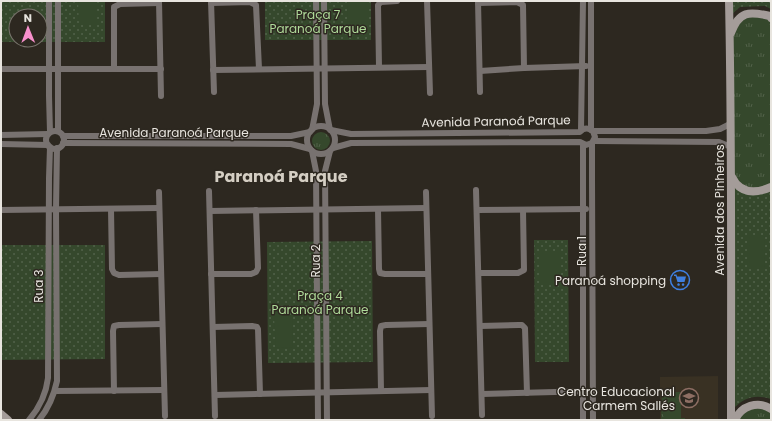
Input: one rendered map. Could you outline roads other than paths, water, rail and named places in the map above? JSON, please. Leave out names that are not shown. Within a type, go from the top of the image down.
[{"type":"street","points":[[49,1],[49,133],[46,141],[49,146]]},
{"type":"street","points":[[1,144],[49,146],[57,148],[63,143],[63,136],[58,131],[58,1]]},
{"type":"street","points":[[311,150],[307,140],[311,131],[317,104],[316,1]]},
{"type":"street","points":[[324,1],[326,68],[325,104],[331,130],[335,136],[332,150]]},
{"type":"street","points":[[378,67],[378,5],[381,2],[397,1]]},
{"type":"street","points":[[427,1],[430,93]]},
{"type":"street","name":"Rua 1","points":[[583,1],[583,66],[580,131],[578,137],[581,143],[583,209],[583,420]]},
{"type":"street","name":"Rua 1","points":[[591,1],[592,130],[595,138],[593,142],[592,209],[593,420]]},
{"type":"street","name":"Avenida dos Pinheiros","points":[[729,1],[730,124],[732,168],[731,420]]},
{"type":"street","points":[[114,69],[114,7],[120,4],[159,2],[161,96]]},
{"type":"street","points":[[214,92],[211,2],[250,2],[256,5],[259,69]]},
{"type":"street","points":[[480,92],[478,2],[516,2],[522,4],[524,68]]},
{"type":"street","points":[[730,37],[734,24],[738,18],[749,13],[756,13],[770,16],[771,18]]},
{"type":"street","points":[[480,71],[591,66]]},
{"type":"street","points":[[213,70],[429,67]]},
{"type":"street","points":[[1,69],[160,69]]},
{"type":"street","name":"Avenida Paranoá Parque","points":[[63,136],[291,136],[311,131],[319,126],[351,134],[580,131],[584,128],[592,130],[706,131],[720,130],[730,124]]},
{"type":"street","points":[[1,135],[49,133],[58,131]]},
{"type":"street","points":[[581,143],[586,145],[593,142],[719,142],[731,148]]},
{"type":"street","name":"Avenida Paranoá Parque","points":[[63,143],[291,144],[311,150],[321,155],[351,143],[581,143]]},
{"type":"street","name":"Rua 3","points":[[29,420],[40,406],[47,389],[49,350],[49,146]]},
{"type":"street","name":"Rua 3","points":[[40,420],[55,391],[58,367],[56,209],[57,148]]},
{"type":"street","name":"Rua 2","points":[[311,150],[316,171],[318,420]]},
{"type":"street","name":"Rua 2","points":[[327,420],[325,172],[332,150]]},
{"type":"street","points":[[732,168],[732,178],[737,186],[742,189],[750,192],[761,192],[771,187]]},
{"type":"street","points":[[476,190],[482,415]]},
{"type":"street","points":[[209,191],[215,416]]},
{"type":"street","points":[[159,192],[165,416]]},
{"type":"street","points":[[426,192],[432,416]]},
{"type":"street","points":[[1,210],[159,208]]},
{"type":"street","points":[[210,211],[426,208]]},
{"type":"street","points":[[111,209],[112,269],[114,273],[161,274]]},
{"type":"street","points":[[378,209],[380,273],[428,274]]},
{"type":"street","points":[[477,210],[592,209]]},
{"type":"street","points":[[212,274],[251,274],[256,272],[258,268],[256,210]]},
{"type":"street","points":[[478,273],[518,273],[524,270],[523,210]]},
{"type":"street","points":[[114,391],[114,326],[162,324]]},
{"type":"street","points":[[381,391],[381,326],[429,324]]},
{"type":"street","points":[[480,326],[522,325],[525,328],[527,393]]},
{"type":"street","points":[[213,327],[257,327],[260,394]]},
{"type":"street","points":[[55,391],[164,390]]},
{"type":"street","points":[[215,395],[431,390]]},
{"type":"street","points":[[482,394],[592,391]]},
{"type":"street","points":[[735,420],[743,409],[750,405],[758,404],[767,406],[771,409]]},
{"type":"street","points":[[1,414],[8,420]]},
{"type":"place","name":"Paranoá shopping","points":[[680,280]]},
{"type":"place","name":"Centro Educacional Carmem Sallés","points":[[689,398]]},
{"type":"district","name":"Paranoá Parque","points":[[281,176]]},
{"type":"park label","name":"Praça 7 Paranoá Parque","points":[[318,21]]},
{"type":"park label","name":"Praça 4 Paranoá Parque","points":[[320,302]]}]
